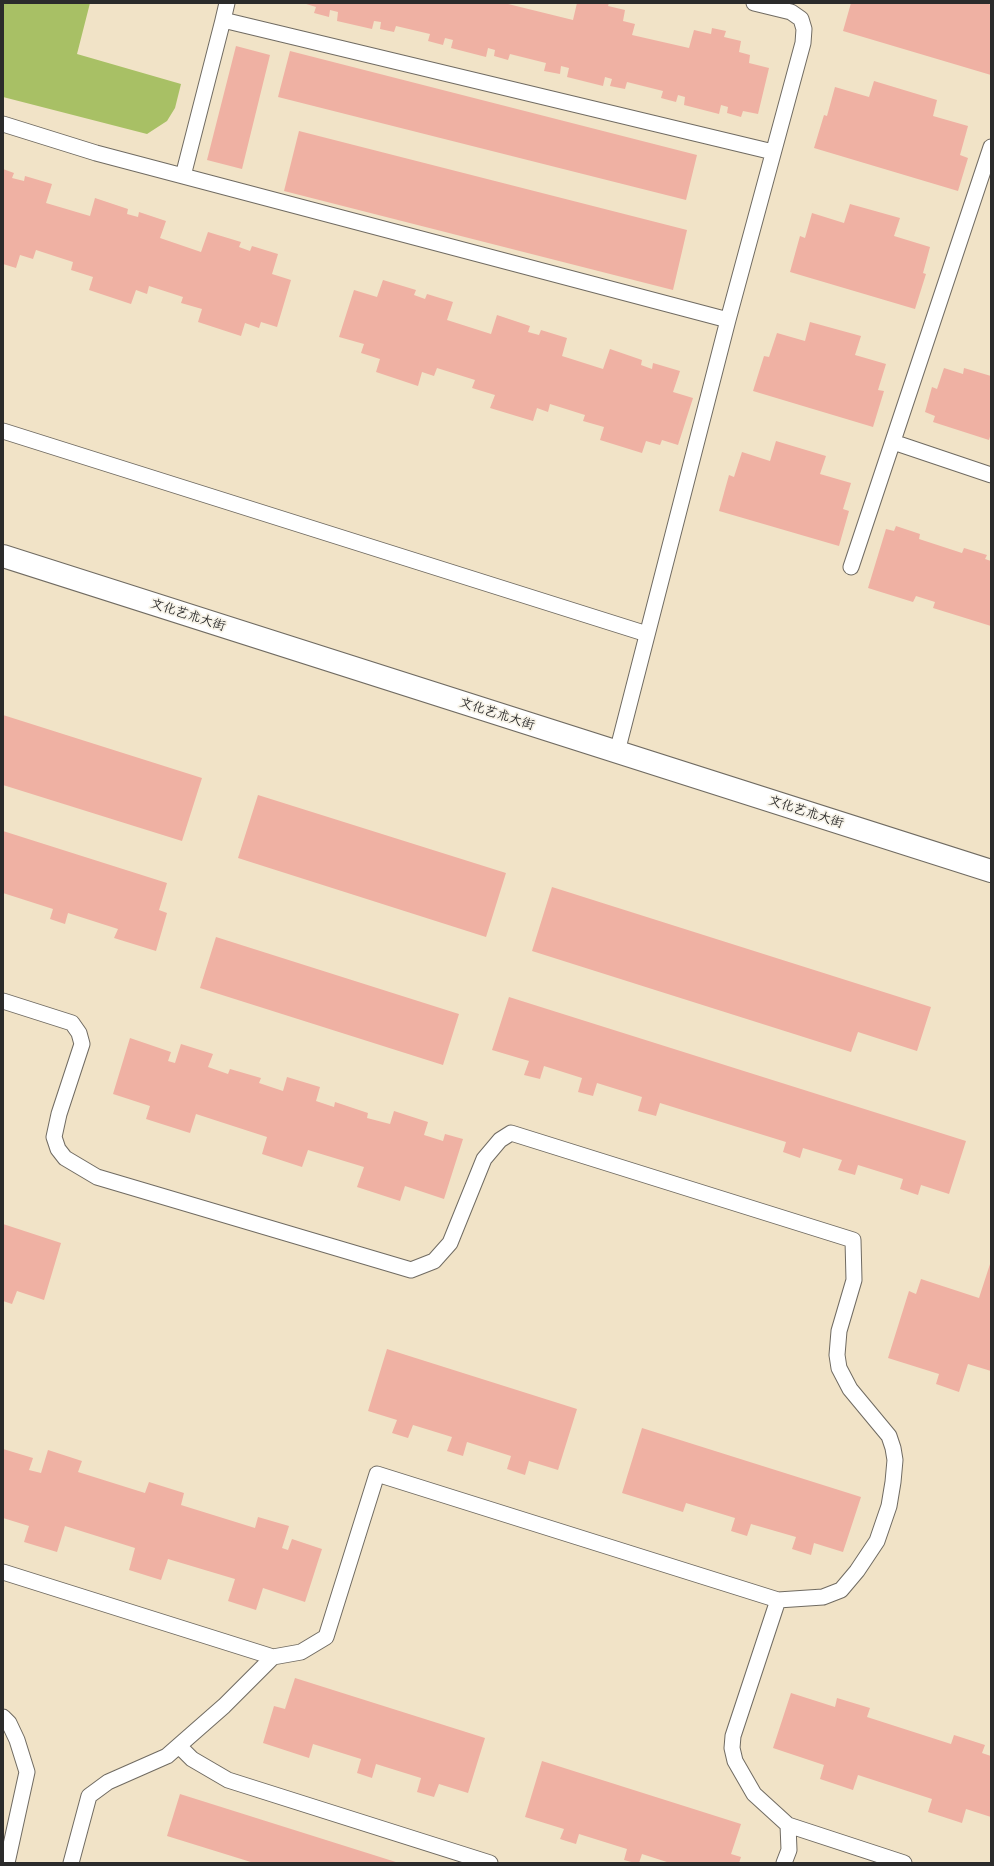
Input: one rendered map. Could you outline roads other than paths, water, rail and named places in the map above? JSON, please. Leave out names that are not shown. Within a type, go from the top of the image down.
[{"type":"street","name":"文化艺术大街","points":[[3,556],[991,871]]},
{"type":"lane","points":[[183,176],[227,3]]},
{"type":"lane","points":[[616,752],[728,320],[803,43],[804,29],[800,19],[791,12],[754,3]]},
{"type":"lane","points":[[223,20],[773,152]]},
{"type":"lane","points":[[3,124],[96,153],[728,320]]},
{"type":"lane","points":[[851,567],[893,442],[984,189],[991,147]]},
{"type":"lane","points":[[3,431],[647,634]]},
{"type":"lane","points":[[893,442],[991,475]]},
{"type":"lane","points":[[3,1001],[72,1023],[79,1033],[82,1044],[59,1114],[54,1137],[58,1149],[65,1158],[97,1177],[411,1270],[434,1261],[450,1244],[484,1159],[500,1140],[511,1133],[853,1240],[854,1280],[839,1331],[836,1355],[839,1368],[850,1389],[889,1436],[893,1448],[894,1460],[893,1482],[889,1506],[877,1540],[857,1571],[841,1590],[823,1597],[778,1600],[377,1474],[326,1637],[300,1652],[272,1657],[3,1572]]},
{"type":"lane","points":[[778,1600],[733,1736],[732,1748],[735,1760],[754,1794],[788,1825],[904,1863]]},
{"type":"lane","points":[[71,1863],[89,1796],[108,1782],[167,1756],[224,1706],[272,1657]]},
{"type":"lane","points":[[3,1717],[9,1723],[18,1740],[27,1772],[6,1863]]},
{"type":"lane","points":[[179,1746],[192,1759],[228,1780],[490,1863]]},
{"type":"lane","points":[[784,1863],[789,1850],[788,1825]]}]
